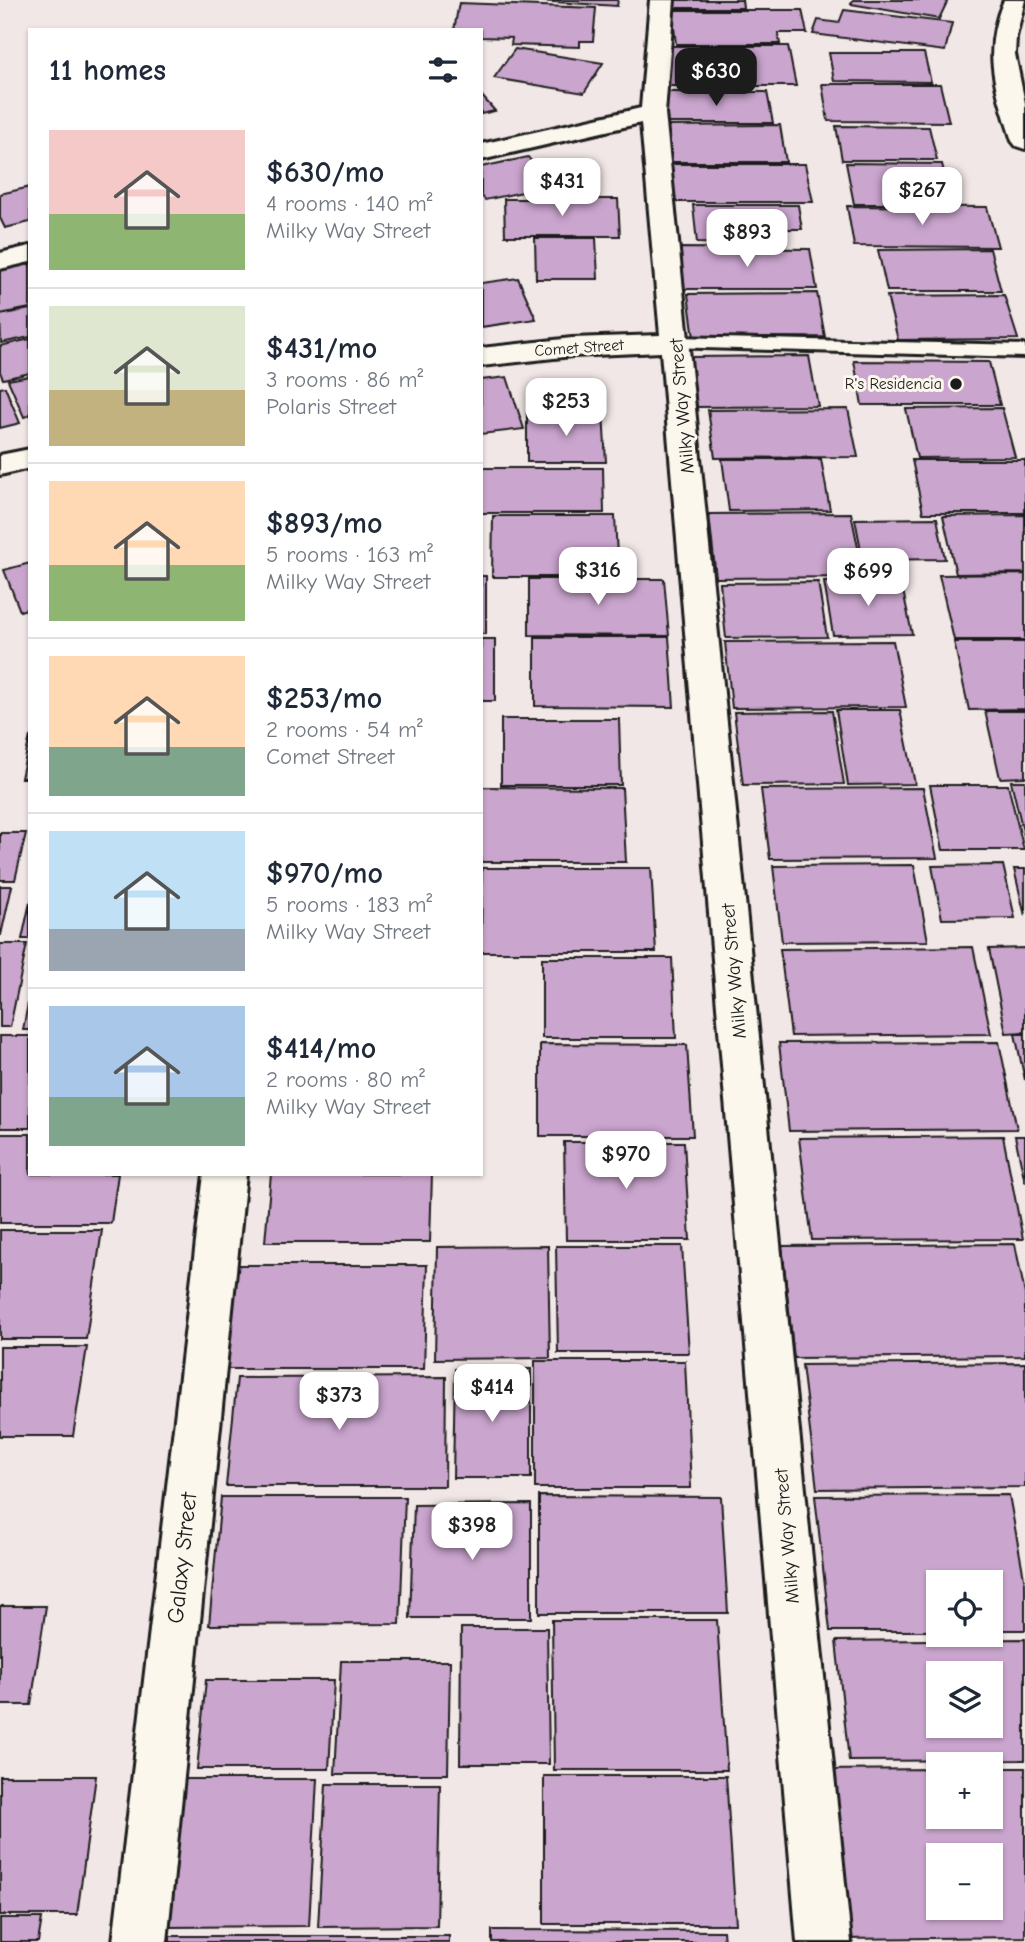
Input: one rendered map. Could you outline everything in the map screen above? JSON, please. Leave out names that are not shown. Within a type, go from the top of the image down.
[{"type":"street","name":"Milky Way Street","points":[[662,0],[653,113],[824,1942]]},
{"type":"street","points":[[1016,0],[1007,17],[1001,42],[1001,62],[1024,138]]},
{"type":"street","points":[[483,152],[653,113]]},
{"type":"street","points":[[0,261],[28,254]]},
{"type":"street","name":"Comet Street","points":[[483,357],[572,347],[676,343]]},
{"type":"street","points":[[0,465],[28,458]]},
{"type":"street","name":"Galaxy Street","points":[[141,1942],[225,1176]]},
{"type":"lane","points":[[676,343],[1025,351]]},
{"type":"building","points":[[521,0],[618,0],[617,6]]},
{"type":"building","points":[[669,0],[742,0],[743,8],[670,8]]},
{"type":"building","points":[[853,0],[948,0],[939,19],[851,4]]},
{"type":"building","points":[[459,3],[596,8],[593,41],[580,41],[580,47],[511,45],[512,38],[483,37],[483,28],[454,28]]},
{"type":"building","points":[[672,10],[802,10],[807,33],[778,33],[780,44],[676,44]]},
{"type":"building","points":[[844,10],[952,23],[945,51],[813,34],[818,20],[839,23]]},
{"type":"building","points":[[661,46],[788,46],[796,86],[665,86]]},
{"type":"building","points":[[515,49],[603,63],[584,93],[494,78]]},
{"type":"building","points":[[829,53],[924,53],[931,82],[834,81]]},
{"type":"building","points":[[822,84],[940,84],[949,122],[828,121]]},
{"type":"building","points":[[660,92],[767,92],[773,123],[663,123]]},
{"type":"building","points":[[483,97],[495,111],[483,114]]},
{"type":"building","points":[[780,125],[786,162],[669,162],[665,126]]},
{"type":"building","points":[[836,126],[929,127],[937,160],[842,160]]},
{"type":"building","points":[[528,157],[551,186],[485,200],[483,167]]},
{"type":"building","points":[[846,163],[942,164],[952,204],[854,204]]},
{"type":"building","points":[[665,164],[805,164],[813,202],[669,202]]},
{"type":"building","points":[[28,187],[28,222],[5,228],[0,218],[0,194]]},
{"type":"building","points":[[504,199],[618,199],[620,236],[505,236]]},
{"type":"building","points":[[693,205],[798,205],[802,229],[774,229],[776,244],[697,243]]},
{"type":"building","points":[[847,206],[987,207],[998,247],[854,246]]},
{"type":"building","points":[[535,238],[596,238],[598,279],[536,279]]},
{"type":"building","points":[[679,248],[810,249],[817,289],[682,289]]},
{"type":"building","points":[[990,249],[1001,291],[887,291],[878,250]]},
{"type":"building","points":[[28,257],[28,308],[0,314],[0,263]]},
{"type":"building","points":[[518,278],[536,319],[483,327],[483,283]]},
{"type":"building","points":[[817,293],[825,337],[694,338],[688,294]]},
{"type":"building","points":[[1004,295],[1018,339],[898,340],[887,296]]},
{"type":"building","points":[[28,309],[28,337],[1,343],[0,315]]},
{"type":"building","points":[[28,339],[28,373],[3,379],[0,372],[0,346]]},
{"type":"building","points":[[809,356],[818,406],[697,407],[691,357]]},
{"type":"building","points":[[854,361],[989,362],[1000,405],[862,405]]},
{"type":"building","points":[[28,376],[28,416],[24,417],[8,380]]},
{"type":"building","points":[[507,377],[524,429],[483,434],[483,380]]},
{"type":"building","points":[[5,387],[20,423],[0,428],[0,388]]},
{"type":"building","points":[[1002,408],[1015,457],[917,458],[906,409]]},
{"type":"building","points":[[848,409],[858,457],[715,458],[708,410]]},
{"type":"building","points":[[527,413],[603,413],[606,462],[527,462]]},
{"type":"building","points":[[722,459],[821,459],[830,510],[729,511]]},
{"type":"building","points":[[912,460],[1025,460],[1025,513],[923,513]]},
{"type":"building","points":[[483,468],[603,468],[604,513],[483,513]]},
{"type":"building","points":[[851,513],[864,577],[716,578],[709,514]]},
{"type":"building","points":[[1025,515],[1025,573],[956,574],[943,516]]},
{"type":"building","points":[[493,516],[615,516],[618,577],[492,577]]},
{"type":"building","points":[[937,518],[945,559],[863,560],[855,519]]},
{"type":"building","points":[[28,564],[28,609],[20,611],[4,570]]},
{"type":"building","points":[[1025,574],[1025,640],[954,640],[939,575]]},
{"type":"building","points":[[483,576],[486,576],[486,634],[483,634]]},
{"type":"building","points":[[529,579],[664,579],[669,636],[529,635]]},
{"type":"building","points":[[901,581],[912,634],[833,635],[824,582]]},
{"type":"building","points":[[818,582],[827,637],[726,638],[720,583]]},
{"type":"building","points":[[535,637],[669,637],[674,707],[535,706]]},
{"type":"building","points":[[483,639],[495,639],[495,701],[483,701]]},
{"type":"building","points":[[893,641],[906,707],[732,708],[725,642]]},
{"type":"building","points":[[954,642],[1025,642],[1025,709],[969,710]]},
{"type":"building","points":[[836,710],[900,710],[915,784],[848,785]]},
{"type":"building","points":[[832,711],[844,784],[743,785],[734,712]]},
{"type":"building","points":[[985,711],[1025,711],[1025,777],[1000,778]]},
{"type":"building","points":[[501,719],[619,719],[621,785],[501,785]]},
{"type":"building","points":[[28,745],[28,778],[21,778]]},
{"type":"building","points":[[1011,781],[1025,781],[1025,840]]},
{"type":"building","points":[[930,785],[1008,785],[1024,850],[943,850]]},
{"type":"building","points":[[483,787],[622,788],[626,862],[483,862]]},
{"type":"building","points":[[923,788],[937,858],[770,859],[761,789]]},
{"type":"building","points":[[0,833],[26,833],[15,880],[0,880]]},
{"type":"building","points":[[914,865],[928,941],[782,942],[773,866]]},
{"type":"building","points":[[1003,865],[1015,918],[942,919],[932,866]]},
{"type":"building","points":[[483,868],[651,868],[656,952],[483,952]]},
{"type":"building","points":[[1014,869],[1025,869],[1025,916]]},
{"type":"building","points":[[0,886],[12,886],[1,935],[0,935]]},
{"type":"building","points":[[28,911],[28,939],[22,939]]},
{"type":"building","points":[[0,944],[27,944],[10,1027],[0,1027]]},
{"type":"building","points":[[973,947],[991,1034],[791,1036],[780,949]]},
{"type":"building","points":[[1025,948],[1025,1032],[1006,1033],[989,949]]},
{"type":"building","points":[[542,958],[672,958],[676,1038],[542,1038]]},
{"type":"building","points":[[28,1004],[28,1030],[23,1030]]},
{"type":"building","points":[[1015,1034],[1025,1034],[1025,1080]]},
{"type":"building","points":[[0,1036],[28,1036],[28,1128],[0,1128]]},
{"type":"building","points":[[999,1042],[1017,1129],[789,1131],[779,1043]]},
{"type":"building","points":[[540,1044],[687,1045],[693,1136],[540,1136]]},
{"type":"building","points":[[0,1134],[28,1134],[28,1176],[118,1176],[111,1223],[0,1223]]},
{"type":"building","points":[[1003,1136],[1023,1239],[812,1240],[799,1138]]},
{"type":"building","points":[[1015,1136],[1025,1136],[1025,1182]]},
{"type":"building","points":[[564,1142],[684,1142],[690,1240],[566,1240]]},
{"type":"building","points":[[271,1176],[432,1176],[430,1242],[265,1242]]},
{"type":"building","points":[[0,1230],[102,1230],[86,1339],[0,1339]]},
{"type":"building","points":[[1015,1244],[1025,1294],[1025,1356],[794,1358],[782,1246]]},
{"type":"building","points":[[548,1246],[550,1358],[435,1359],[437,1247]]},
{"type":"building","points":[[556,1246],[682,1246],[689,1353],[558,1353]]},
{"type":"building","points":[[237,1265],[427,1265],[424,1369],[226,1369]]},
{"type":"building","points":[[0,1347],[87,1347],[73,1436],[0,1436]]},
{"type":"building","points":[[535,1361],[685,1361],[691,1488],[535,1488]]},
{"type":"building","points":[[1025,1363],[1025,1487],[817,1489],[802,1365]]},
{"type":"building","points":[[455,1369],[531,1369],[531,1478],[453,1478]]},
{"type":"building","points":[[446,1377],[445,1486],[226,1486],[237,1378]]},
{"type":"building","points":[[1009,1495],[1025,1583],[1025,1630],[1003,1630],[1003,1570],[926,1570],[926,1631],[830,1631],[815,1496]]},
{"type":"building","points":[[539,1496],[721,1497],[728,1613],[539,1613]]},
{"type":"building","points":[[221,1497],[405,1497],[400,1624],[209,1625]]},
{"type":"building","points":[[531,1504],[531,1618],[410,1618],[414,1505]]},
{"type":"building","points":[[0,1606],[46,1606],[31,1705],[0,1705]]},
{"type":"building","points":[[552,1620],[717,1620],[727,1770],[554,1770]]},
{"type":"building","points":[[461,1628],[547,1628],[549,1764],[460,1764]]},
{"type":"building","points":[[1003,1639],[1025,1639],[1025,1760],[1003,1760],[1003,1752],[926,1752],[926,1761],[849,1761],[836,1641],[926,1640],[926,1647],[1003,1647]]},
{"type":"building","points":[[341,1661],[450,1661],[448,1774],[335,1774]]},
{"type":"building","points":[[206,1680],[334,1680],[329,1769],[197,1769]]},
{"type":"building","points":[[1003,1768],[1025,1768],[1025,1937],[838,1939],[820,1770],[926,1769],[926,1829],[1003,1829]]},
{"type":"building","points":[[0,1776],[96,1776],[77,1915],[0,1915]]},
{"type":"building","points":[[544,1776],[726,1776],[736,1924],[544,1924]]},
{"type":"building","points":[[182,1779],[317,1779],[309,1926],[169,1927]]},
{"type":"building","points":[[326,1784],[440,1784],[437,1926],[318,1927]]},
{"type":"building","points":[[0,1918],[42,1918],[38,1942],[0,1942]]},
{"type":"building","points":[[492,1930],[723,1931],[724,1942],[492,1942]]},
{"type":"building","points":[[170,1936],[449,1936],[449,1942],[170,1942]]},
{"type":"place","name":"R's Residencia","points":[[956,384]]}]
